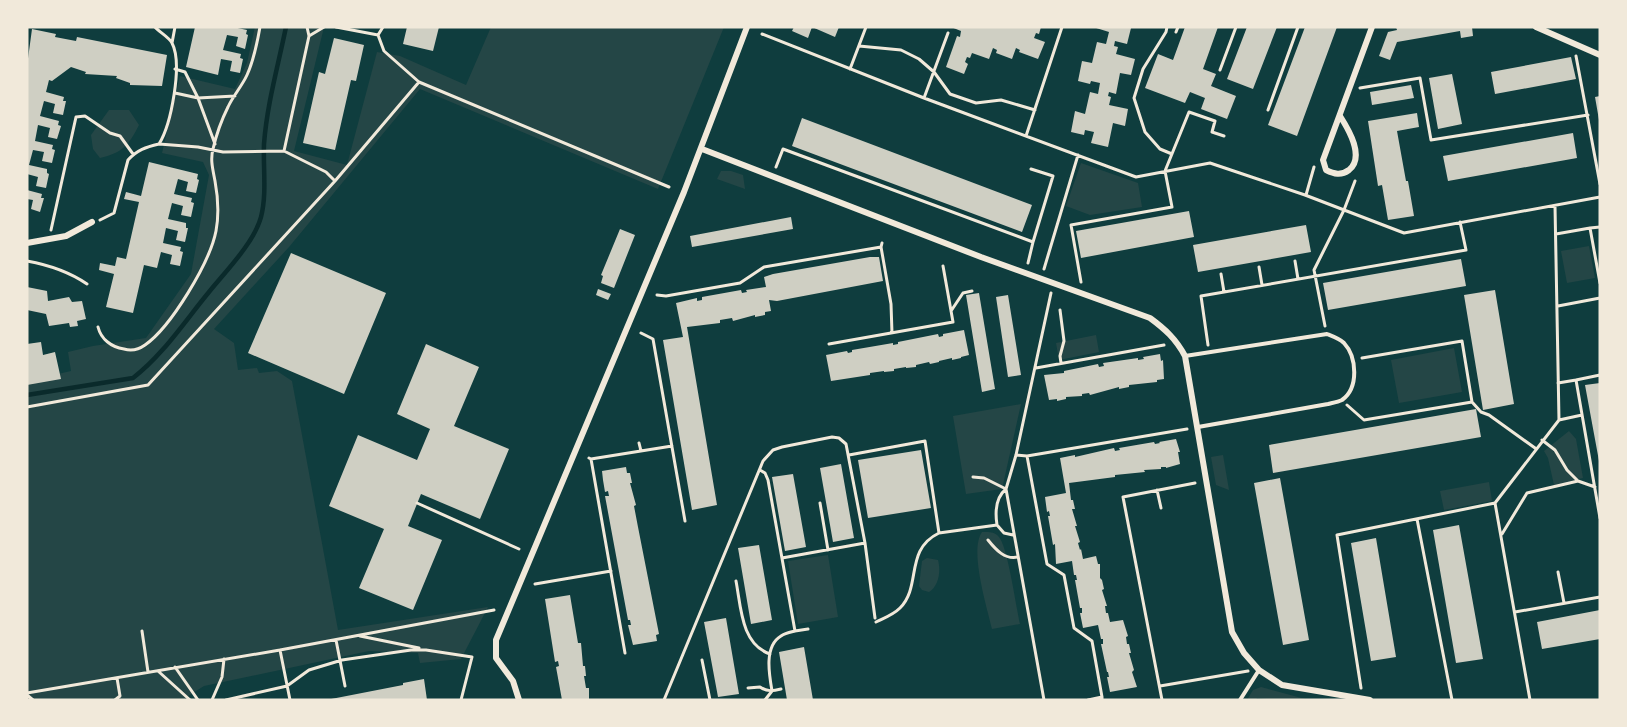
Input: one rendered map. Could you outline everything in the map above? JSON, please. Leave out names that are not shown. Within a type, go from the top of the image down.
[{"type":"street","points":[[519,700],[513,681],[496,658],[496,640],[702,149],[747,27]]},
{"type":"street","points":[[1340,116],[1350,131],[1355,159],[1352,167],[1344,173],[1334,174],[1326,170],[1323,160],[1372,27]]},
{"type":"street","points":[[1536,27],[1600,55]]},
{"type":"street","points":[[702,149],[772,178],[1150,318],[1165,328],[1185,356],[1232,632],[1244,653],[1259,670],[1282,685],[1370,700]]},
{"type":"street","points":[[27,243],[66,236],[92,222]]},
{"type":"lane","points":[[1185,356],[1327,334],[1343,342],[1352,359],[1354,374],[1352,387],[1342,400],[1198,427]]},
{"type":"lane","points":[[1240,700],[1259,670]]},
{"type":"path","points":[[155,27],[172,43]]},
{"type":"path","points":[[159,144],[165,134],[174,92],[175,69],[172,43],[175,27]]},
{"type":"path","points":[[98,327],[106,341],[120,349],[134,351],[146,345],[166,324],[191,288],[209,255],[216,230],[218,204],[211,164],[213,150],[228,106],[246,77],[260,27]]},
{"type":"path","points":[[284,151],[309,36],[307,27]]},
{"type":"path","points":[[309,36],[324,27]]},
{"type":"path","points":[[336,27],[378,35]]},
{"type":"path","points":[[378,35],[383,27]]},
{"type":"path","points":[[850,69],[866,27]]},
{"type":"path","points":[[1026,136],[1062,27]]},
{"type":"path","points":[[1167,27],[1143,69],[1134,98],[1145,132],[1160,149],[1172,154]]},
{"type":"path","points":[[1176,32],[1178,27]]},
{"type":"path","points":[[1220,70],[1236,27]]},
{"type":"path","points":[[1268,110],[1298,27]]},
{"type":"path","points":[[924,98],[948,33]]},
{"type":"path","points":[[762,34],[924,98],[1136,177],[1210,163],[1305,195],[1404,233],[1600,197]]},
{"type":"path","points":[[378,35],[384,51],[419,82],[669,187]]},
{"type":"path","points":[[859,46],[901,50],[919,59],[934,72],[950,94],[976,103],[1001,100],[1035,110]]},
{"type":"path","points":[[1575,54],[1600,184]]},
{"type":"path","points":[[175,69],[185,72],[198,98],[215,144]]},
{"type":"path","points":[[1360,88],[1420,78],[1431,140],[1588,115]]},
{"type":"path","points":[[27,407],[148,385],[335,180],[419,82]]},
{"type":"path","points":[[174,92],[198,98],[235,96]]},
{"type":"path","points":[[1084,294],[1071,225],[1172,207],[1165,171],[1189,112],[1215,121],[1212,132],[1224,136]]},
{"type":"path","points":[[49,239],[76,117],[85,116],[110,133],[120,136],[133,154]]},
{"type":"path","points":[[92,222],[114,213],[124,168],[133,154],[143,148],[159,144],[213,150],[284,151],[326,172],[335,180]]},
{"type":"path","points":[[772,178],[783,149],[1033,242]]},
{"type":"path","points":[[1041,279],[1078,155]]},
{"type":"path","points":[[1305,195],[1316,162]]},
{"type":"path","points":[[1025,273],[1053,176],[1031,169]]},
{"type":"path","points":[[1327,334],[1314,270],[1344,210],[1355,181]]},
{"type":"path","points":[[1362,699],[1337,535],[1495,503],[1558,420],[1556,205]]},
{"type":"path","points":[[1209,353],[1201,296],[1466,250],[1460,222]]},
{"type":"path","points":[[1556,234],[1600,227]]},
{"type":"path","points":[[1590,228],[1600,283]]},
{"type":"path","points":[[657,295],[666,296],[740,283],[764,267],[882,245],[891,304],[892,333]]},
{"type":"path","points":[[27,261],[74,275],[87,284]]},
{"type":"path","points":[[1295,261],[1298,279]]},
{"type":"path","points":[[829,344],[953,322],[943,266]]},
{"type":"path","points":[[1259,267],[1262,285]]},
{"type":"path","points":[[1221,274],[1224,292]]},
{"type":"path","points":[[1044,700],[1006,489],[1036,368],[1047,305],[1054,284]]},
{"type":"path","points":[[951,311],[963,293],[972,291]]},
{"type":"path","points":[[1557,306],[1600,298]]},
{"type":"path","points":[[1060,310],[1064,341],[1060,356],[1061,363]]},
{"type":"path","points":[[641,333],[653,339],[685,522]]},
{"type":"path","points":[[1352,359],[1462,341],[1472,402],[1481,412],[1489,415],[1535,448]]},
{"type":"path","points":[[1036,368],[1177,342]]},
{"type":"path","points":[[1558,383],[1600,375]]},
{"type":"path","points":[[1576,380],[1600,518]]},
{"type":"path","points":[[1342,400],[1364,420],[1472,402]]},
{"type":"path","points":[[1558,420],[1582,416]]},
{"type":"path","points":[[1016,455],[1027,456],[1198,427]]},
{"type":"path","points":[[664,700],[760,470],[768,454],[773,450],[832,437],[843,440],[846,444],[865,543],[875,620],[896,612],[902,607],[909,593],[915,563],[925,542],[939,533],[997,525]]},
{"type":"path","points":[[1542,440],[1555,450],[1567,470],[1578,481],[1595,488]]},
{"type":"path","points":[[849,455],[925,441],[939,533]]},
{"type":"path","points":[[639,443],[640,451]]},
{"type":"path","points":[[625,652],[590,458],[672,446]]},
{"type":"path","points":[[1027,456],[1047,564],[1064,575],[1074,628],[1092,641],[1102,699],[1088,700]]},
{"type":"path","points":[[760,470],[765,473],[768,480],[795,631]]},
{"type":"path","points":[[973,477],[984,478],[1006,489]]},
{"type":"path","points":[[1162,700],[1123,496],[1206,481]]},
{"type":"path","points":[[1501,536],[1527,493],[1578,481]]},
{"type":"path","points":[[1006,489],[1002,492],[996,508],[997,525],[1004,533],[1013,535]]},
{"type":"path","points":[[1157,490],[1161,508]]},
{"type":"path","points":[[417,503],[519,549]]},
{"type":"path","points":[[820,503],[828,550]]},
{"type":"path","points":[[1495,503],[1530,700]]},
{"type":"path","points":[[1417,519],[1452,700]]},
{"type":"path","points":[[988,540],[1000,553],[1008,557],[1018,557]]},
{"type":"path","points":[[783,558],[865,543]]},
{"type":"path","points":[[535,584],[610,571]]},
{"type":"path","points":[[1558,572],[1564,603]]},
{"type":"path","points":[[736,581],[744,622],[749,635],[756,645],[770,655]]},
{"type":"path","points":[[1515,612],[1600,597]]},
{"type":"path","points":[[27,694],[494,610]]},
{"type":"path","points":[[765,700],[772,691],[768,667],[772,647],[780,636],[808,629]]},
{"type":"path","points":[[142,631],[148,672]]},
{"type":"path","points":[[358,635],[426,650],[472,657],[461,700]]},
{"type":"path","points":[[336,639],[342,660],[345,686]]},
{"type":"path","points":[[280,650],[290,700]]},
{"type":"path","points":[[226,700],[287,686],[309,670],[342,660],[426,650]]},
{"type":"path","points":[[212,700],[222,677],[224,659]]},
{"type":"path","points":[[702,660],[710,700]]},
{"type":"path","points":[[175,667],[198,700]]},
{"type":"path","points":[[157,670],[190,700]]},
{"type":"path","points":[[1160,686],[1259,670]]},
{"type":"path","points":[[115,700],[120,696],[117,678]]},
{"type":"path","points":[[748,688],[760,687],[772,691],[781,689]]},
{"type":"path","points":[[27,694],[33,700]]},
{"type":"shaded area","points":[[255,27],[324,27],[294,151],[347,165],[377,52],[400,56],[466,85],[491,27],[724,27],[658,189],[420,89],[289,247],[214,329],[234,343],[238,370],[257,368],[259,373],[277,371],[292,381],[338,630],[488,607],[461,659],[420,663],[418,653],[369,651],[204,686],[185,700],[27,700],[27,381],[71,371],[68,352],[146,338],[191,274],[209,175],[203,162],[162,153],[180,76],[235,89],[247,63]]},
{"type":"shaded area","points":[[109,110],[129,110],[139,125],[124,147],[114,154],[100,158],[93,149],[91,135]]},
{"type":"shaded area","points":[[1081,163],[1138,183],[1142,207],[1090,215],[1066,206]]},
{"type":"shaded area","points":[[721,171],[743,175],[745,189],[717,179]]},
{"type":"shaded area","points":[[1589,246],[1595,278],[1567,283],[1561,251]]},
{"type":"shaded area","points":[[1096,335],[1099,352],[1059,360],[1056,343]]},
{"type":"shaded area","points":[[1454,348],[1462,392],[1399,403],[1391,360]]},
{"type":"shaded area","points":[[1021,404],[1002,489],[966,494],[953,416]]},
{"type":"shaded area","points":[[1569,431],[1576,439],[1583,478],[1554,485],[1548,458],[1544,451]]},
{"type":"shaded area","points":[[1223,455],[1229,490],[1216,485],[1211,457]]},
{"type":"shaded area","points":[[1489,482],[1492,501],[1444,510],[1440,491]]},
{"type":"shaded area","points":[[982,532],[995,534],[1002,543],[1009,565],[1020,624],[992,629],[978,565],[978,540]]},
{"type":"shaded area","points":[[828,555],[838,617],[798,624],[788,561]]},
{"type":"shaded area","points":[[927,558],[938,560],[939,569],[937,582],[929,592],[922,590],[919,586],[922,561]]},
{"type":"shaded area","points":[[1261,687],[1309,700],[1257,698],[1247,700],[1253,690]]},
{"type":"building","points":[[195,27],[233,27],[247,30],[245,49],[236,46],[238,37],[227,35],[223,50],[241,54],[240,58],[243,59],[240,73],[230,71],[232,61],[221,59],[218,75],[186,67]]},
{"type":"building","points":[[407,27],[439,27],[433,51],[403,44]]},
{"type":"building","points":[[794,27],[812,27],[808,38],[792,31]]},
{"type":"building","points":[[812,27],[839,27],[835,37]]},
{"type":"building","points":[[951,27],[1041,27],[1039,34],[1036,33],[1034,38],[1045,42],[1038,59],[1019,52],[1020,50],[1016,48],[1012,59],[996,53],[997,50],[993,48],[989,59],[972,53],[965,62],[968,64],[964,74],[946,67],[961,31]]},
{"type":"building","points":[[1093,27],[1131,28],[1127,44],[1115,41],[1114,46],[1118,47],[1116,54],[1135,59],[1131,75],[1120,73],[1116,94],[1109,92],[1108,96],[1111,97],[1109,105],[1128,109],[1125,126],[1113,123],[1108,147],[1091,143],[1094,132],[1085,130],[1084,135],[1071,132],[1075,111],[1085,114],[1090,92],[1098,94],[1100,83],[1091,81],[1090,84],[1078,81],[1082,61],[1092,63],[1097,42],[1106,44],[1109,32]]},
{"type":"building","points":[[1185,27],[1218,27],[1203,69],[1216,74],[1211,86],[1236,96],[1227,119],[1201,109],[1205,98],[1190,92],[1185,103],[1145,88],[1158,54],[1173,60]]},
{"type":"building","points":[[1247,27],[1277,27],[1253,89],[1227,79]]},
{"type":"building","points":[[1305,27],[1337,27],[1297,136],[1268,125]]},
{"type":"building","points":[[1396,27],[1472,27],[1473,36],[1461,38],[1460,31],[1397,42],[1390,60],[1379,56],[1388,32],[1397,30]]},
{"type":"building","points":[[32,29],[56,34],[55,37],[76,41],[77,37],[167,55],[162,86],[130,85],[116,78],[117,76],[85,74],[86,72],[71,67],[52,81],[49,80],[46,92],[64,97],[63,101],[66,101],[63,115],[53,113],[55,104],[44,101],[40,116],[59,121],[58,125],[61,126],[57,139],[48,137],[50,128],[38,125],[35,141],[53,145],[52,149],[55,150],[52,163],[42,161],[44,152],[33,150],[29,165],[47,169],[49,174],[46,188],[36,186],[38,177],[27,174],[27,66]]},
{"type":"building","points":[[334,38],[364,45],[356,81],[351,80],[335,150],[303,143],[319,72],[325,74]]},
{"type":"building","points":[[1571,57],[1576,79],[1495,94],[1491,72]]},
{"type":"building","points":[[1452,74],[1462,124],[1438,129],[1429,78]]},
{"type":"building","points":[[1411,85],[1414,98],[1372,105],[1370,92]]},
{"type":"building","points":[[1600,96],[1600,120],[1599,120],[1595,97]]},
{"type":"building","points":[[1417,113],[1419,127],[1397,131],[1414,216],[1388,220],[1382,185],[1378,186],[1368,121]]},
{"type":"building","points":[[802,118],[1032,205],[1022,232],[792,146]]},
{"type":"building","points":[[1573,133],[1577,158],[1448,181],[1443,156]]},
{"type":"building","points":[[149,162],[198,174],[197,179],[199,180],[196,193],[186,191],[188,182],[178,179],[174,194],[192,198],[191,202],[194,203],[191,217],[181,215],[183,206],[172,203],[168,219],[186,223],[186,228],[188,228],[185,242],[176,240],[178,231],[166,228],[163,243],[181,247],[180,251],[183,252],[180,266],[170,264],[172,255],[161,252],[157,268],[144,265],[133,313],[106,307],[114,274],[99,270],[100,263],[115,266],[117,257],[126,259],[139,202],[124,199],[126,192],[141,196]]},
{"type":"building","points":[[27,190],[42,194],[41,198],[44,198],[40,212],[31,209],[33,200],[27,199]]},
{"type":"building","points":[[1189,211],[1194,237],[1081,258],[1076,231]]},
{"type":"building","points":[[791,217],[793,229],[692,247],[690,236]]},
{"type":"building","points":[[1306,225],[1311,252],[1198,272],[1193,245]]},
{"type":"building","points":[[620,229],[635,235],[614,288],[601,283],[603,276],[601,275]]},
{"type":"building","points":[[291,253],[386,293],[344,394],[248,353]]},
{"type":"building","points":[[879,257],[883,281],[777,301],[769,300],[771,311],[765,312],[765,315],[755,317],[755,315],[733,321],[732,318],[720,320],[720,323],[687,327],[717,505],[692,510],[663,340],[683,337],[676,303],[766,287],[764,277],[773,274]]},
{"type":"building","points":[[1461,259],[1466,286],[1328,310],[1323,283]]},
{"type":"building","points":[[27,287],[47,291],[48,301],[69,297],[72,302],[82,301],[86,319],[77,321],[78,326],[70,327],[69,323],[49,326],[46,314],[27,310]]},
{"type":"building","points":[[598,289],[611,294],[608,300],[596,295]]},
{"type":"building","points":[[1495,290],[1514,404],[1483,410],[1464,295]]},
{"type":"building","points":[[979,293],[995,389],[982,392],[966,295]]},
{"type":"building","points":[[1008,295],[1021,375],[1008,377],[996,297]]},
{"type":"building","points":[[964,330],[969,355],[930,364],[929,362],[916,365],[916,367],[831,381],[826,355],[847,351],[848,353],[852,350],[893,343],[893,345],[938,334],[939,337],[943,334]]},
{"type":"building","points":[[41,342],[43,355],[55,352],[61,379],[27,385],[27,344]]},
{"type":"building","points":[[426,344],[479,367],[454,426],[509,449],[480,519],[421,494],[408,526],[442,540],[413,610],[359,588],[384,529],[329,506],[358,435],[417,460],[430,429],[397,414]]},
{"type":"building","points":[[1160,354],[1161,361],[1163,360],[1164,379],[1157,380],[1157,382],[1129,385],[1129,387],[1119,389],[1119,387],[1090,395],[1089,393],[1066,397],[1066,399],[1057,401],[1057,399],[1049,400],[1044,375],[1064,373],[1064,371],[1098,364],[1099,367],[1104,366],[1103,363],[1144,359],[1143,357]]},
{"type":"building","points":[[1600,383],[1600,461],[1599,461],[1585,385]]},
{"type":"building","points":[[1476,409],[1481,437],[1273,473],[1269,445]]},
{"type":"building","points":[[1176,439],[1180,452],[1178,452],[1180,464],[1161,467],[1161,469],[1144,470],[1145,472],[1069,483],[1071,500],[1073,500],[1075,509],[1072,509],[1077,526],[1075,526],[1080,542],[1078,543],[1083,559],[1096,556],[1100,564],[1100,578],[1104,589],[1102,590],[1107,606],[1105,606],[1106,613],[1108,613],[1110,622],[1123,620],[1128,636],[1126,637],[1127,644],[1129,644],[1134,670],[1132,672],[1137,687],[1110,692],[1101,644],[1103,644],[1103,639],[1101,639],[1098,625],[1083,628],[1080,613],[1082,613],[1082,608],[1080,608],[1072,561],[1056,564],[1055,544],[1053,545],[1048,516],[1050,516],[1049,511],[1047,512],[1045,497],[1066,493],[1060,458],[1114,448],[1115,451],[1120,450],[1119,448]]},
{"type":"building","points":[[921,450],[931,508],[868,518],[858,460]]},
{"type":"building","points":[[841,464],[854,538],[833,542],[820,468]]},
{"type":"building","points":[[626,467],[632,483],[630,483],[636,505],[634,506],[659,634],[656,635],[657,641],[633,645],[605,496],[609,496],[608,491],[605,492],[602,471]]},
{"type":"building","points":[[793,474],[806,547],[785,551],[772,477]]},
{"type":"building","points":[[1280,478],[1309,640],[1283,645],[1254,483]]},
{"type":"building","points":[[1459,525],[1483,659],[1456,663],[1433,530]]},
{"type":"building","points":[[1376,538],[1396,657],[1371,661],[1351,543]]},
{"type":"building","points":[[759,545],[772,620],[751,624],[738,548]]},
{"type":"building","points":[[570,595],[578,643],[581,643],[589,700],[562,700],[556,667],[559,666],[558,661],[555,662],[545,599]]},
{"type":"building","points":[[1600,610],[1600,639],[1542,649],[1537,622]]},
{"type":"building","points":[[726,618],[739,694],[718,697],[704,622]]},
{"type":"building","points":[[804,647],[813,700],[787,700],[779,652]]},
{"type":"building","points":[[424,679],[427,700],[326,700],[403,685],[403,683]]},
{"type":"waterway","points":[[27,395],[133,378],[164,348],[246,247],[257,227],[263,208],[265,129],[286,27]]}]
